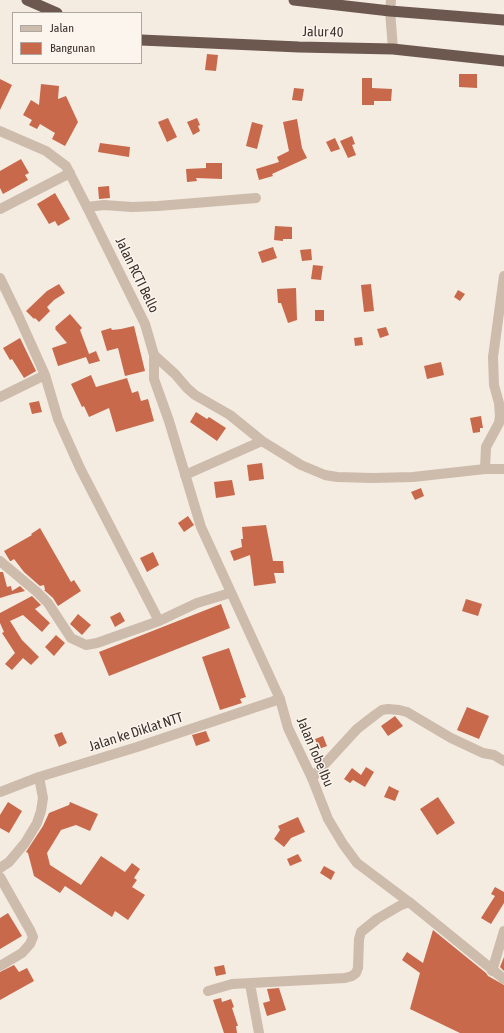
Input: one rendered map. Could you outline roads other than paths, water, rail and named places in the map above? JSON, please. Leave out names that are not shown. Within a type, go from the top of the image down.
[{"type":"highway","points":[[26,0],[55,12]]},
{"type":"highway","name":"Jalur 40","points":[[294,0],[305,0],[390,11],[504,20]]},
{"type":"highway","name":"Jalur 40","points":[[142,40],[393,49],[504,61]]},
{"type":"street","points":[[391,0],[390,11],[393,49]]},
{"type":"street","name":"Jalan RCTI Bello","points":[[0,131],[46,151],[66,166],[70,173],[145,324],[154,355],[154,379],[185,475]]},
{"type":"street","points":[[0,209],[70,173]]},
{"type":"street","points":[[87,207],[104,205],[132,207],[158,206],[256,198]]},
{"type":"street","points":[[485,469],[486,447],[499,423],[500,416],[500,403],[494,385],[493,357],[504,276]]},
{"type":"street","points":[[0,278],[45,375],[58,419],[80,468],[159,621]]},
{"type":"street","points":[[154,355],[195,395],[230,415],[262,441],[305,467],[325,475],[337,477],[413,477],[485,469],[504,469]]},
{"type":"street","points":[[0,397],[45,375]]},
{"type":"street","points":[[185,475],[262,441]]},
{"type":"street","name":"Jalan Tobe Ibu","points":[[185,475],[201,527],[280,699],[288,728],[312,778],[328,819],[343,844],[357,863],[409,902],[492,971],[504,979]]},
{"type":"street","points":[[0,561],[48,603],[71,638],[86,645],[97,643],[159,621],[197,603],[230,593]]},
{"type":"street","name":"Jalan ke Diklat NTT","points":[[0,792],[39,777],[137,747],[280,699]]},
{"type":"street","points":[[312,778],[357,729],[379,712],[388,709],[407,712],[451,738],[483,753],[494,755],[504,761]]},
{"type":"street","points":[[0,868],[9,862],[25,843],[37,823],[43,798],[39,777]]},
{"type":"street","points":[[0,877],[33,937],[30,944],[22,953],[0,966]]},
{"type":"street","points":[[208,991],[232,984],[345,978],[352,976],[356,973],[358,968],[359,939],[361,932],[377,919],[409,902]]},
{"type":"street","points":[[492,971],[504,931]]},
{"type":"street","points":[[250,984],[259,1033]]}]
